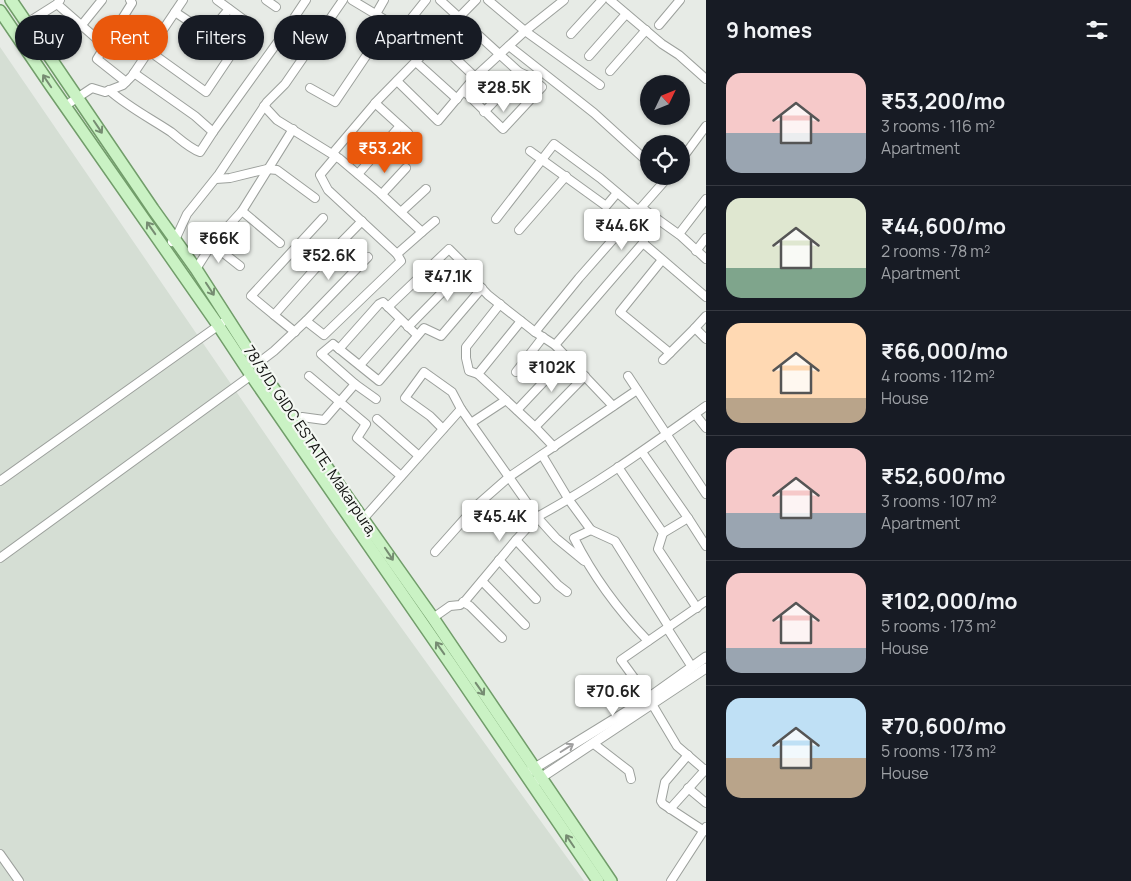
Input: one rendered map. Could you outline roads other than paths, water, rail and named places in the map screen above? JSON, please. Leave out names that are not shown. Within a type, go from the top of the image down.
[{"type":"main road","name":"78/3/D, GIDC ESTATE, Makarpura,","points":[[11,0],[21,15]]},
{"type":"main road","name":"78/3/D, GIDC ESTATE, Makarpura,","points":[[0,11],[251,375],[533,776],[611,881]]},
{"type":"main road","name":"78/3/D, GIDC ESTATE, Makarpura,","points":[[52,60],[196,268],[341,488],[433,618],[598,881]]},
{"type":"street","points":[[82,25],[102,0]]},
{"type":"street","points":[[125,15],[132,3],[130,0]]},
{"type":"street","points":[[168,22],[183,0]]},
{"type":"street","points":[[162,60],[206,92],[251,25],[217,0]]},
{"type":"street","points":[[266,0],[276,7]]},
{"type":"street","points":[[296,15],[306,0]]},
{"type":"street","points":[[333,15],[343,0]]},
{"type":"street","points":[[353,0],[376,14],[384,0]]},
{"type":"street","points":[[414,15],[426,0]]},
{"type":"street","points":[[440,0],[456,15]]},
{"type":"street","points":[[462,15],[476,0]]},
{"type":"street","points":[[488,0],[525,31],[600,84]]},
{"type":"street","points":[[397,81],[438,121],[475,77],[525,31],[564,0]]},
{"type":"street","points":[[571,34],[602,0]]},
{"type":"street","points":[[610,0],[706,79]]},
{"type":"street","points":[[659,25],[680,0]]},
{"type":"street","points":[[39,15],[58,2],[70,15]]},
{"type":"street","points":[[175,12],[208,34],[229,9]]},
{"type":"street","points":[[589,56],[626,14]]},
{"type":"street","points":[[82,27],[92,35]]},
{"type":"street","points":[[610,71],[646,30]]},
{"type":"street","points":[[464,91],[503,129],[542,87],[528,76],[519,72],[482,39]]},
{"type":"street","points":[[509,46],[594,113],[640,155]]},
{"type":"street","points":[[109,90],[124,103],[171,132],[193,150],[200,152],[274,47]]},
{"type":"street","points":[[98,60],[126,82]]},
{"type":"street","points":[[65,106],[92,88],[104,92],[123,85],[143,60]]},
{"type":"street","points":[[164,247],[175,240],[187,214],[216,179],[264,106],[285,84],[302,60]]},
{"type":"street","points":[[310,88],[335,102],[364,60]]},
{"type":"street","points":[[457,60],[475,77]]},
{"type":"street","points":[[306,321],[324,335],[401,261],[397,254],[328,190],[320,176],[334,155],[375,103],[416,62],[457,99]]},
{"type":"street","points":[[484,112],[507,88],[519,72]]},
{"type":"street","points":[[134,73],[195,116],[213,132]]},
{"type":"street","points":[[375,103],[408,133]]},
{"type":"street","points":[[264,106],[277,120],[334,155],[358,174],[422,232]]},
{"type":"street","points":[[358,174],[400,126]]},
{"type":"street","points":[[690,148],[706,126]]},
{"type":"street","points":[[196,268],[212,244],[242,211],[293,129]]},
{"type":"street","points":[[496,219],[554,144],[640,210],[678,234],[706,259]]},
{"type":"street","points":[[530,151],[606,206],[617,193]]},
{"type":"street","points":[[216,179],[230,178],[267,168],[277,170],[315,198]]},
{"type":"street","points":[[382,194],[406,168]]},
{"type":"street","points":[[519,230],[566,176]]},
{"type":"street","points":[[535,332],[579,278],[660,185]]},
{"type":"street","points":[[401,212],[426,189]]},
{"type":"street","points":[[678,234],[706,199]]},
{"type":"street","points":[[242,211],[280,243]]},
{"type":"street","points":[[295,332],[250,296],[323,218]]},
{"type":"street","points":[[555,345],[643,244],[647,232],[631,220]]},
{"type":"street","points":[[274,315],[314,270],[362,221]]},
{"type":"street","points":[[397,254],[435,221]]},
{"type":"street","points":[[696,250],[706,238]]},
{"type":"street","points":[[212,244],[240,266]]},
{"type":"street","points":[[643,244],[706,297]]},
{"type":"street","points":[[388,308],[449,249],[467,267],[473,280],[521,321],[555,345],[614,406]]},
{"type":"street","points":[[0,558],[251,375],[368,257]]},
{"type":"street","points":[[662,260],[620,312],[621,315],[670,353]]},
{"type":"street","points":[[408,327],[467,267]]},
{"type":"street","points":[[376,399],[355,384],[321,354],[333,344],[379,380],[424,328],[441,336],[482,288]]},
{"type":"street","points":[[339,349],[379,304],[383,302],[417,335]]},
{"type":"street","points":[[500,304],[466,347],[469,371],[478,374],[554,447]]},
{"type":"street","points":[[663,360],[706,316]]},
{"type":"street","points":[[0,481],[228,318]]},
{"type":"street","points":[[360,365],[400,320]]},
{"type":"street","points":[[478,374],[521,321]]},
{"type":"street","points":[[695,328],[706,339]]},
{"type":"street","points":[[516,372],[543,337]]},
{"type":"street","points":[[517,410],[567,357]]},
{"type":"street","points":[[443,429],[430,416],[405,398],[424,372],[452,392],[461,409],[537,517],[556,538],[590,567]]},
{"type":"street","points":[[309,376],[366,424],[357,438],[401,476]]},
{"type":"street","points":[[535,427],[585,376]]},
{"type":"street","points":[[628,376],[706,494]]},
{"type":"street","points":[[295,419],[302,417],[324,420],[355,384]]},
{"type":"street","points":[[435,552],[476,506],[509,478],[637,390]]},
{"type":"street","points":[[471,423],[506,400]]},
{"type":"street","points":[[433,618],[450,606],[463,602],[537,517],[569,500],[642,452],[706,406]]},
{"type":"street","points":[[364,518],[461,409]]},
{"type":"street","points":[[695,414],[706,428]]},
{"type":"street","points":[[377,419],[419,456]]},
{"type":"street","points":[[642,452],[706,546]]},
{"type":"street","points":[[542,455],[569,500],[591,530],[615,542],[692,667]]},
{"type":"street","points":[[618,467],[663,533]]},
{"type":"street","points":[[688,518],[663,533],[658,549],[670,570],[697,608]]},
{"type":"street","points":[[591,530],[574,538],[590,567],[619,608],[648,641]]},
{"type":"street","points":[[516,540],[558,585],[567,592]]},
{"type":"street","points":[[499,560],[536,600]]},
{"type":"street","points":[[482,581],[525,625]]},
{"type":"street","points":[[670,808],[706,770],[677,746],[621,660],[706,601]]},
{"type":"street","points":[[463,602],[470,606],[502,638]]},
{"type":"street","points":[[533,776],[594,744],[650,703],[706,657]]},
{"type":"street","points":[[533,776],[706,668]]},
{"type":"street","points":[[594,744],[629,771],[631,779]]},
{"type":"street","points":[[670,881],[705,829],[661,801],[665,782],[688,755]]},
{"type":"street","points":[[688,788],[706,802]]},
{"type":"street","points":[[0,854],[19,881]]}]
